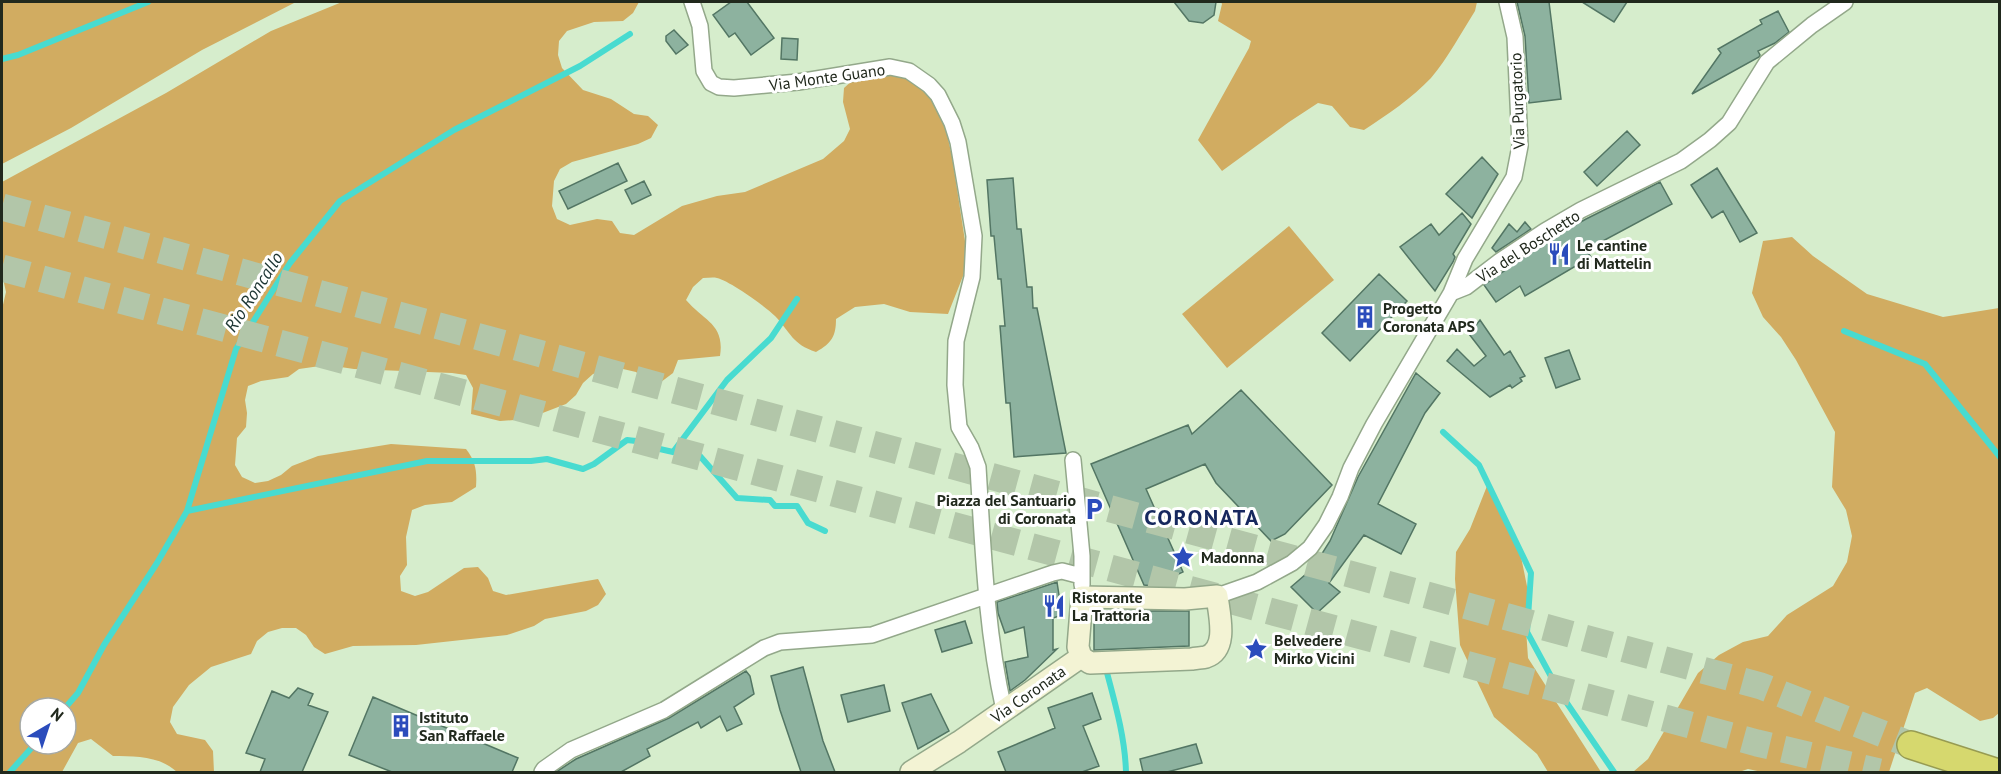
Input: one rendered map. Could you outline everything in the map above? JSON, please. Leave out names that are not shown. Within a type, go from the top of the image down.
[{"type":"highway","points":[[1911,745],[1995,772]]},
{"type":"street","name":"Via Monte Guano","points":[[692,2],[700,26],[704,71],[711,83],[719,87],[734,88],[798,82],[890,67],[909,71],[929,85],[938,95],[952,123],[963,164],[974,236],[972,276],[956,341],[956,401],[959,427],[971,448],[978,467],[987,596],[996,674],[1004,710]]},
{"type":"street","name":"Via Purgatorio","points":[[1451,293],[1465,259],[1514,177],[1516,167],[1520,146],[1515,37],[1507,2]]},
{"type":"street","name":"Via del Boschetto","points":[[1451,293],[1466,287],[1545,231],[1581,210],[1651,178],[1681,161],[1710,140],[1729,123],[1767,62],[1812,25],[1845,2]]},
{"type":"street","points":[[543,772],[571,750],[664,710],[764,648],[780,642],[872,635],[1062,571],[1082,586],[1185,599],[1218,596],[1257,582],[1292,563],[1310,548],[1331,516],[1350,468],[1374,424],[1451,293]]},
{"type":"street","points":[[1073,460],[1082,556],[1078,647],[1081,657]]},
{"type":"street","name":"Via Coronata","points":[[911,772],[959,742],[1081,657],[1090,663],[1208,657],[1216,650],[1220,640],[1218,596]]},
{"type":"shaded area","points":[[2,2],[296,2],[202,50],[71,128],[2,164]]},
{"type":"shaded area","points":[[342,2],[639,2],[633,13],[623,21],[594,22],[567,31],[559,41],[558,55],[562,68],[583,90],[611,99],[634,114],[648,116],[658,125],[651,138],[638,144],[572,162],[560,169],[554,181],[552,206],[557,219],[570,225],[597,219],[612,221],[620,233],[634,235],[682,206],[717,196],[745,192],[823,159],[844,141],[850,129],[843,102],[844,88],[855,78],[889,72],[909,77],[923,85],[943,117],[952,156],[965,241],[965,271],[948,314],[910,312],[884,304],[855,307],[836,319],[832,338],[816,352],[797,342],[775,316],[739,289],[717,278],[703,278],[693,287],[686,300],[716,330],[721,345],[720,356],[678,360],[673,373],[661,382],[647,381],[636,372],[608,369],[593,374],[566,404],[527,419],[500,421],[471,414],[473,388],[466,375],[452,373],[354,369],[327,365],[299,369],[288,377],[261,381],[248,386],[245,400],[246,427],[237,438],[235,465],[242,477],[255,483],[268,481],[281,475],[292,466],[318,456],[391,444],[466,449],[475,467],[476,487],[452,502],[425,505],[412,510],[406,537],[407,565],[400,576],[401,591],[415,596],[428,592],[464,568],[478,567],[488,578],[493,591],[506,595],[598,579],[606,594],[598,605],[586,611],[545,619],[534,626],[507,635],[416,645],[353,646],[325,654],[314,647],[306,635],[296,628],[282,628],[268,632],[257,641],[251,654],[211,667],[189,685],[173,707],[170,722],[177,734],[205,740],[213,751],[214,772],[177,772],[155,760],[113,756],[91,739],[78,743],[78,696],[18,696],[18,756],[71,756],[62,772],[2,772],[2,309],[6,292],[2,274],[2,182],[166,93],[271,31]]},
{"type":"shaded area","points":[[1221,2],[1477,2],[1475,11],[1449,54],[1431,78],[1408,99],[1364,130],[1350,127],[1332,106],[1318,103],[1222,171],[1198,140],[1251,41],[1218,21]]},
{"type":"shaded area","points":[[1289,226],[1334,280],[1227,368],[1182,314]]},
{"type":"shaded area","points":[[1792,237],[1813,256],[1867,294],[1943,317],[1999,308],[1999,713],[1993,718],[1980,721],[1927,688],[1915,693],[1889,772],[1762,772],[1748,769],[1739,772],[1633,772],[1648,759],[1698,673],[1719,655],[1743,642],[1768,636],[1787,615],[1833,586],[1847,562],[1852,536],[1846,510],[1832,487],[1835,432],[1796,360],[1781,337],[1763,317],[1752,293],[1763,241]]},
{"type":"shaded area","points":[[1487,486],[1519,547],[1530,601],[1526,629],[1528,658],[1601,772],[1548,772],[1537,754],[1494,717],[1460,645],[1455,579],[1456,552],[1470,529]]},
{"type":"building","points":[[731,2],[747,2],[774,38],[751,55],[735,33],[729,37],[713,15]]},
{"type":"building","points":[[1174,2],[1216,2],[1214,15],[1203,23],[1189,21]]},
{"type":"building","points":[[1517,2],[1549,2],[1561,99],[1529,103],[1525,36]]},
{"type":"building","points":[[1582,2],[1627,2],[1614,22]]},
{"type":"building","points":[[1778,11],[1789,32],[1775,43],[1758,51],[1759,57],[1692,94],[1721,53],[1718,49],[1762,24],[1760,20]]},
{"type":"building","points":[[674,30],[688,45],[676,54],[666,41],[666,36]]},
{"type":"building","points":[[782,38],[798,39],[797,60],[781,59]]},
{"type":"building","points":[[1627,131],[1640,145],[1597,186],[1584,172]]},
{"type":"building","points":[[1482,157],[1498,174],[1472,218],[1446,194]]},
{"type":"building","points":[[618,163],[627,181],[568,209],[559,191]]},
{"type":"building","points":[[1717,168],[1757,233],[1740,242],[1723,211],[1712,218],[1691,185]]},
{"type":"building","points":[[1013,178],[1017,229],[1021,229],[1027,287],[1032,287],[1033,308],[1037,308],[1066,453],[1014,457],[1010,403],[1006,403],[1000,326],[1005,326],[1001,279],[998,279],[994,236],[991,236],[987,180]]},
{"type":"building","points":[[644,181],[651,195],[632,204],[625,190]]},
{"type":"building","points":[[1660,182],[1672,204],[1586,250],[1591,257],[1525,296],[1520,286],[1496,302],[1484,285],[1550,239]]},
{"type":"building","points":[[1462,213],[1471,224],[1453,254],[1455,257],[1453,262],[1435,291],[1400,247],[1431,224],[1439,235]]},
{"type":"building","points":[[1525,222],[1531,229],[1496,252],[1492,248],[1509,224],[1517,232]]},
{"type":"building","name":"Progetto Coronata APS","points":[[1379,274],[1407,301],[1350,361],[1322,333]]},
{"type":"building","points":[[1480,320],[1504,355],[1510,351],[1525,376],[1520,378],[1522,381],[1512,388],[1510,385],[1490,397],[1447,361],[1457,349],[1474,366],[1486,356],[1469,334]]},
{"type":"building","points":[[1569,350],[1580,379],[1556,388],[1545,358]]},
{"type":"building","points":[[1416,373],[1440,393],[1425,413],[1378,504],[1416,524],[1401,554],[1364,535],[1329,583],[1340,592],[1317,613],[1291,587],[1313,568],[1330,541],[1358,477]]},
{"type":"building","points":[[1241,390],[1332,485],[1285,534],[1271,541],[1216,483],[1205,464],[1146,489],[1183,572],[1153,586],[1144,585],[1091,464],[1188,425],[1192,434]]},
{"type":"building","points":[[1057,582],[1062,615],[1053,618],[1053,650],[1057,649],[1010,691],[1005,662],[1028,657],[1024,627],[1005,633],[997,602]]},
{"type":"building","points":[[1094,611],[1189,611],[1189,646],[1094,650]]},
{"type":"building","points":[[965,621],[972,643],[942,652],[935,630]]},
{"type":"building","points":[[803,667],[823,741],[835,772],[801,772],[780,710],[771,676]]},
{"type":"building","points":[[746,671],[750,676],[754,694],[734,707],[742,724],[727,731],[720,716],[701,728],[698,722],[647,749],[650,756],[621,772],[556,772],[576,759],[669,718]]},
{"type":"building","points":[[884,685],[890,711],[848,722],[841,695]]},
{"type":"building","points":[[298,688],[313,694],[308,705],[328,712],[302,772],[260,772],[265,759],[246,753],[272,691],[289,698]]},
{"type":"building","points":[[1092,693],[1101,719],[1083,726],[1099,766],[1082,772],[1006,772],[998,752],[1055,728],[1048,708]]},
{"type":"building","points":[[931,694],[949,731],[918,749],[902,703]]},
{"type":"building","name":"Istituto San Raffaele","points":[[373,697],[518,758],[512,772],[392,772],[349,755]]},
{"type":"building","points":[[1196,744],[1202,763],[1167,772],[1143,772],[1140,759]]},
{"type":"waterway","points":[[2,59],[18,55],[148,2]]},
{"type":"waterway","name":"Rio Roncallo","points":[[75,696],[104,645],[157,563],[187,511],[236,349],[290,263],[340,201],[454,130],[580,66],[630,34]]},
{"type":"waterway","points":[[673,452],[727,380],[771,338],[797,299]]},
{"type":"waterway","points":[[1844,331],[1925,364],[2000,457]]},
{"type":"waterway","points":[[1443,432],[1479,465],[1531,573],[1527,632],[1560,693],[1614,772]]},
{"type":"waterway","points":[[187,511],[427,461],[547,459],[583,469],[594,464],[627,440],[673,452],[692,447],[737,498],[770,500],[775,506],[797,506],[808,523],[825,531]]},
{"type":"waterway","points":[[1106,669],[1122,733],[1126,772]]},
{"type":"waterway","name":"Rio Roncallo","points":[[10,772],[24,756]]},
{"type":"tunnel","points":[[2,207],[1761,686],[1911,745]]},
{"type":"tunnel","points":[[2,268],[1757,743],[1879,772]]},
{"type":"place","name":"Le cantine di Mattelin","points":[[1559,254]]},
{"type":"place","name":"Progetto Coronata APS","points":[[1365,317]]},
{"type":"place","name":"Piazza del Santuario di Coronata","points":[[1094,509]]},
{"type":"place","name":"Madonna","points":[[1183,557]]},
{"type":"place","name":"Ristorante La Trattoria","points":[[1054,606]]},
{"type":"place","name":"Belvedere Mirko Vicini","points":[[1256,649]]},
{"type":"place","name":"Istituto San Raffaele","points":[[401,726]]},
{"type":"district","name":"CORONATA","points":[[1202,517]]}]
